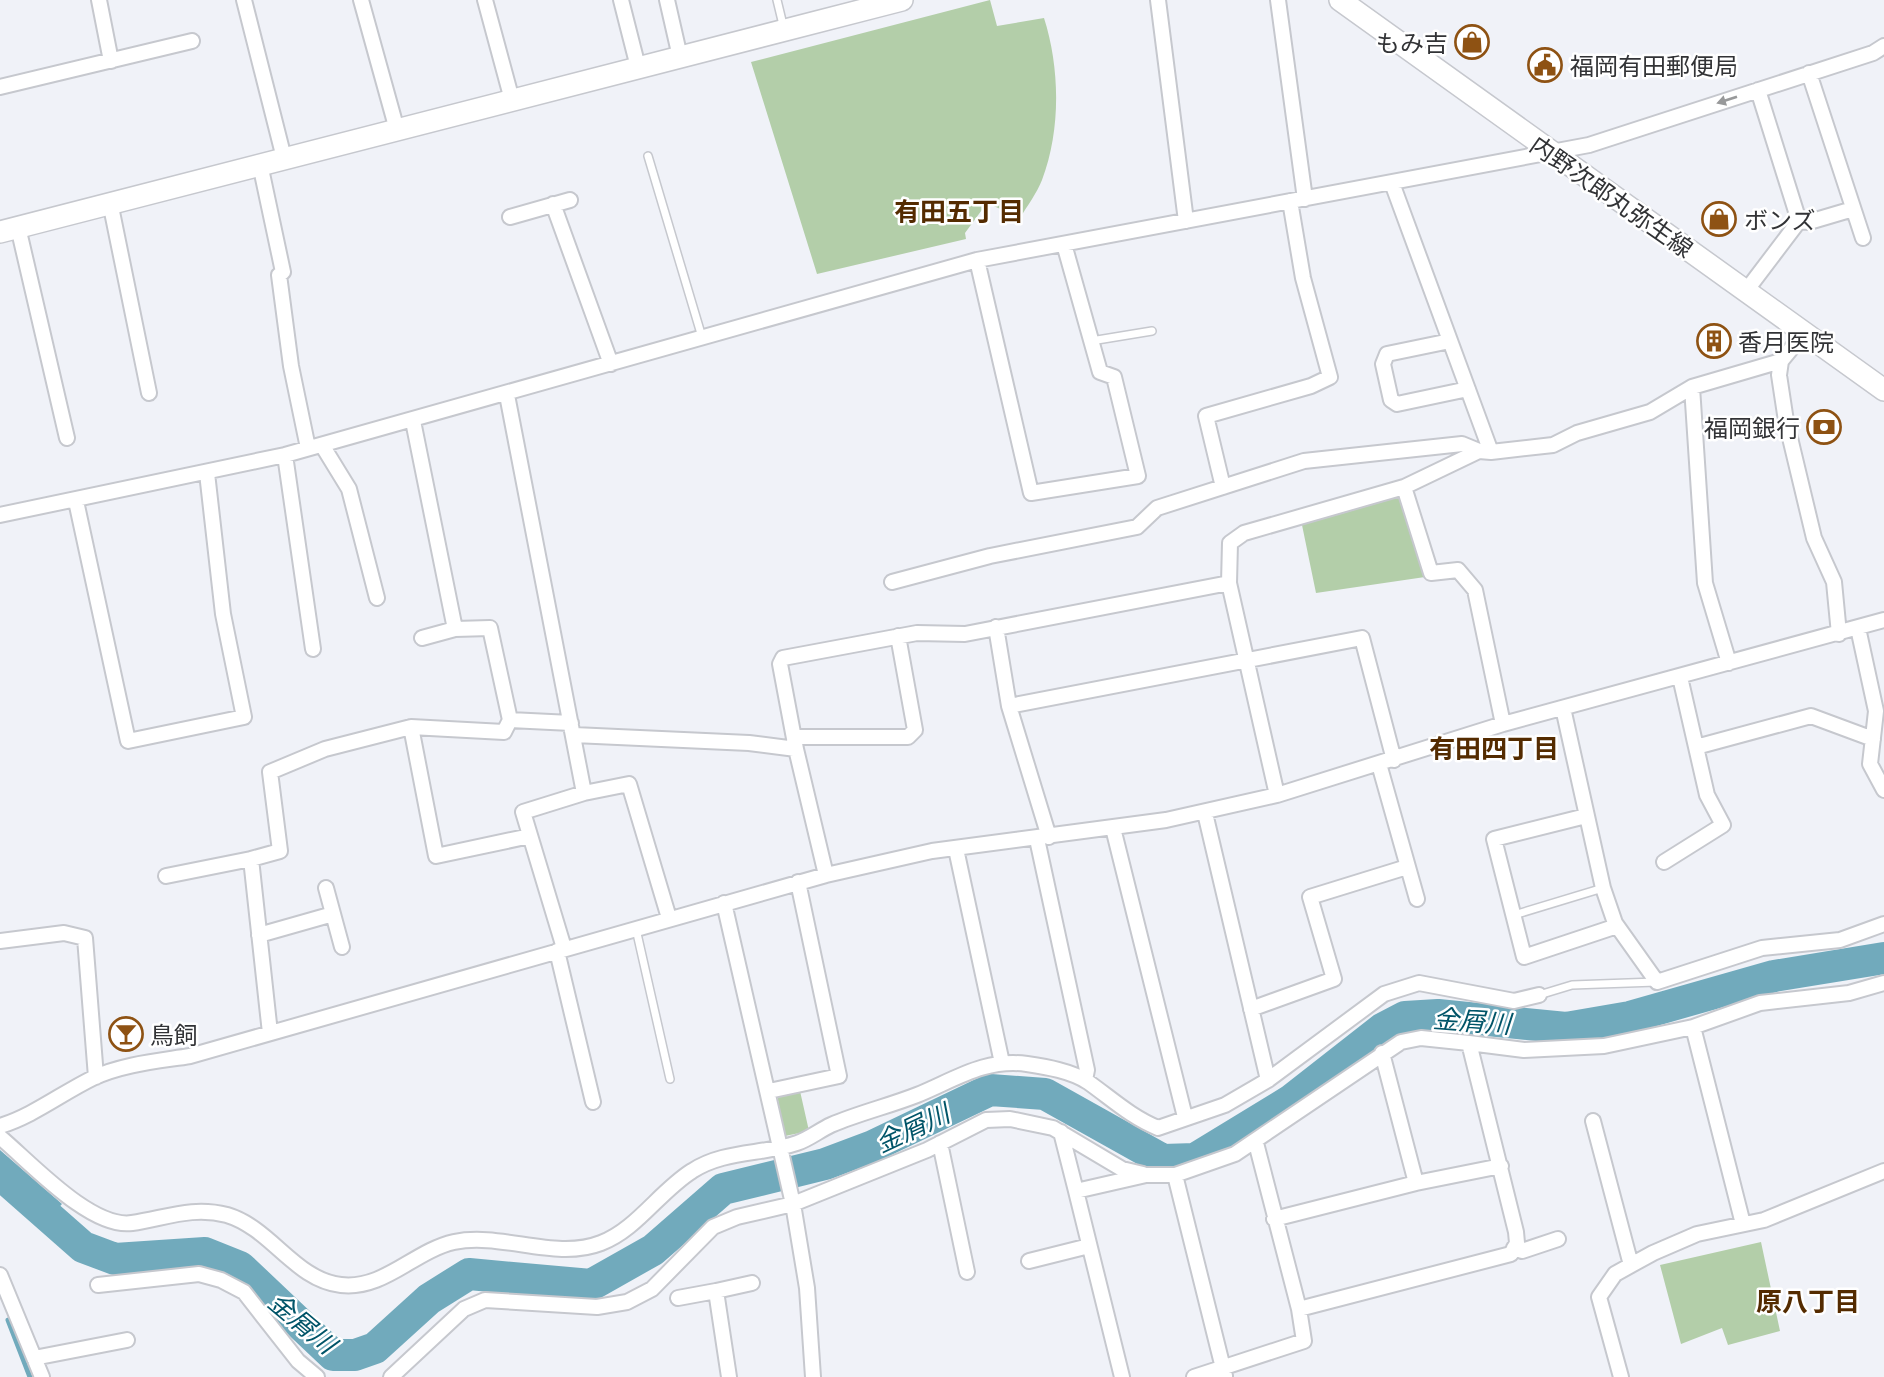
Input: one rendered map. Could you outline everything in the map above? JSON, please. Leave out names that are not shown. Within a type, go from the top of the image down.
[{"type":"street","points":[[99,0],[111,61]]},
{"type":"street","points":[[244,0],[284,158]]},
{"type":"street","points":[[361,0],[397,130]]},
{"type":"street","points":[[485,0],[512,100]]},
{"type":"street","points":[[621,0],[638,67]]},
{"type":"street","points":[[667,0],[680,57]]},
{"type":"street","points":[[67,438],[9,230],[902,0]]},
{"type":"street","points":[[1158,0],[1186,221]]},
{"type":"street","points":[[1223,487],[1206,416],[1311,386],[1330,377],[1303,278],[1278,0]]},
{"type":"street","name":"内野次郎丸弥生線","points":[[1340,0],[1884,390]]},
{"type":"street","points":[[0,87],[192,41]]},
{"type":"street","points":[[0,515],[285,455],[507,395],[977,260],[1589,145],[1809,74],[1884,46]]},
{"type":"street","points":[[1809,74],[1863,238]]},
{"type":"street","points":[[1758,90],[1799,220]]},
{"type":"street","points":[[260,164],[283,272],[279,275],[291,366],[315,447],[349,489],[377,598]]},
{"type":"street","points":[[1392,183],[1468,389],[1485,451]]},
{"type":"street","points":[[510,217],[570,200]]},
{"type":"street","points":[[110,202],[149,393]]},
{"type":"street","points":[[553,204],[611,364]]},
{"type":"street","points":[[1799,220],[1809,222],[1853,209]]},
{"type":"street","points":[[1746,291],[1799,220]]},
{"type":"street","points":[[977,260],[1031,493],[1138,476],[1114,377],[1100,372],[1064,244]]},
{"type":"street","points":[[1277,795],[1229,583],[1230,543],[1244,533],[1404,487],[1485,451],[1553,445],[1577,433],[1650,412],[1692,387],[1780,360],[1805,332]]},
{"type":"street","points":[[1450,341],[1387,354],[1382,364],[1391,400],[1397,404],[1468,389]]},
{"type":"street","points":[[1780,360],[1779,375],[1787,421],[1814,538],[1834,582],[1839,634]]},
{"type":"street","points":[[1692,387],[1705,583],[1729,663]]},
{"type":"street","points":[[507,395],[584,793]]},
{"type":"street","points":[[413,421],[455,629]]},
{"type":"street","points":[[892,582],[990,556],[1137,527],[1157,509],[1304,461],[1462,444],[1485,451]]},
{"type":"street","points":[[285,455],[313,649]]},
{"type":"street","points":[[76,501],[128,741],[244,716],[223,614],[207,472]]},
{"type":"street","points":[[1404,487],[1431,573],[1458,570],[1475,590],[1503,724]]},
{"type":"street","points":[[826,875],[795,743],[780,663],[783,658],[917,633],[965,634],[1229,583]]},
{"type":"street","points":[[0,1126],[96,1077],[140,1064],[190,1056],[826,875],[956,849],[1205,813],[1277,795],[1503,724],[1884,620]]},
{"type":"street","points":[[996,627],[1009,706],[1043,838],[1087,1070],[1085,1080]]},
{"type":"street","points":[[166,876],[280,851],[270,772],[325,749],[411,727],[504,732],[510,720],[490,628],[455,629],[422,638]]},
{"type":"street","points":[[1858,628],[1876,710],[1870,764],[1884,790]]},
{"type":"street","points":[[510,720],[573,729],[749,743],[908,737],[915,730],[898,636]]},
{"type":"street","points":[[1009,706],[1362,638],[1394,760]]},
{"type":"street","points":[[1664,862],[1723,825],[1707,795],[1680,677]]},
{"type":"street","points":[[1563,708],[1602,888],[1617,926],[1657,982],[1762,948],[1840,940],[1884,925]]},
{"type":"street","points":[[1696,747],[1811,716],[1873,739]]},
{"type":"street","points":[[411,727],[436,856],[530,836]]},
{"type":"street","points":[[1379,764],[1417,899]]},
{"type":"street","points":[[593,1102],[560,949],[523,812],[584,793],[629,784],[668,918]]},
{"type":"street","points":[[1205,813],[1268,1080]]},
{"type":"street","points":[[1586,816],[1494,839],[1524,957],[1617,926]]},
{"type":"street","points":[[1113,828],[1185,1117]]},
{"type":"street","points":[[956,849],[1002,1063]]},
{"type":"street","points":[[251,859],[270,1033]]},
{"type":"street","points":[[1251,1009],[1334,979],[1310,897],[1407,867]]},
{"type":"street","points":[[769,1091],[839,1076],[798,883]]},
{"type":"street","points":[[326,888],[341,947]]},
{"type":"street","points":[[724,903],[793,1204],[807,1288],[813,1377]]},
{"type":"street","points":[[259,935],[332,914]]},
{"type":"street","points":[[0,941],[64,933],[85,938],[96,1077]]},
{"type":"street","points":[[0,1137],[96,1216],[130,1223],[187,1210],[227,1215],[261,1231],[303,1268],[323,1280],[354,1286],[377,1281],[429,1250],[468,1240],[578,1248],[598,1244],[617,1234],[693,1170],[726,1156],[800,1143],[830,1125],[915,1096],[973,1068],[1002,1063],[1059,1070],[1085,1080],[1135,1118],[1158,1128],[1174,1125],[1185,1117],[1225,1105],[1268,1080],[1384,994],[1419,983],[1514,1001],[1539,995]]},
{"type":"street","points":[[1076,1191],[1146,1175],[1175,1175],[1200,1169],[1256,1143],[1401,1042],[1420,1038],[1524,1050],[1592,1047],[1656,1038],[1760,1003],[1849,993],[1884,984]]},
{"type":"street","points":[[1693,1027],[1744,1224]]},
{"type":"street","points":[[1299,1309],[1511,1254],[1516,1232],[1502,1166],[1469,1044]]},
{"type":"street","points":[[1382,1053],[1416,1182]]},
{"type":"street","points":[[391,1377],[464,1309],[485,1300],[597,1307],[627,1303],[652,1289],[713,1227],[737,1217],[793,1204],[940,1143],[986,1120],[1036,1122],[1061,1132],[1122,1169],[1146,1175]]},
{"type":"street","points":[[1593,1121],[1631,1265]]},
{"type":"street","points":[[1061,1132],[1122,1377]]},
{"type":"street","points":[[940,1143],[967,1272]]},
{"type":"street","points":[[1194,1377],[1225,1372],[1304,1341],[1299,1309],[1256,1143]]},
{"type":"street","points":[[1274,1219],[1416,1182],[1502,1166]]},
{"type":"street","points":[[1621,1377],[1600,1297],[1615,1274],[1697,1234],[1764,1220],[1884,1171]]},
{"type":"street","points":[[1175,1175],[1225,1372]]},
{"type":"street","points":[[1514,1248],[1522,1251],[1558,1239]]},
{"type":"street","points":[[1029,1261],[1089,1246]]},
{"type":"street","points":[[98,1285],[199,1274],[221,1280],[244,1292],[298,1361],[317,1377]]},
{"type":"street","points":[[0,1275],[7,1311],[42,1377]]},
{"type":"street","points":[[678,1298],[752,1283]]},
{"type":"street","points":[[716,1290],[729,1377]]},
{"type":"street","points":[[34,1358],[127,1340]]},
{"type":"lane","points":[[777,0],[784,30]]},
{"type":"lane","points":[[648,156],[702,337]]},
{"type":"lane","points":[[1091,341],[1152,331]]},
{"type":"lane","points":[[1514,915],[1602,888]]},
{"type":"lane","points":[[636,928],[670,1079]]},
{"type":"lane","points":[[1539,995],[1572,985],[1657,982]]},
{"type":"green space","points":[[990,0],[997,26],[1044,18],[1049,37],[1055,78],[1055,120],[1048,161],[1035,195],[1020,218],[987,203],[965,233],[966,239],[817,274],[751,62]]},
{"type":"green space","points":[[1396,498],[1402,500],[1425,577],[1316,593],[1302,525]]},
{"type":"green space","points":[[800,1091],[809,1131],[785,1136],[777,1095]]},
{"type":"green space","points":[[1761,1242],[1780,1331],[1728,1345],[1722,1328],[1681,1344],[1660,1265]]},
{"type":"water","points":[[0,1150],[62,1204],[40,1228],[0,1193]]},
{"type":"waterway","name":"金屑川","points":[[0,1174],[83,1247],[115,1259],[205,1253],[240,1267],[333,1355],[355,1355],[375,1348],[429,1299],[469,1274],[591,1285],[653,1250],[723,1189],[825,1164],[873,1146],[990,1090],[1045,1094],[1163,1160],[1195,1159],[1290,1101],[1382,1029],[1405,1017],[1438,1015],[1566,1028],[1630,1017],[1774,976],[1884,958]]},
{"type":"waterway","points":[[8,1320],[30,1377]]},
{"type":"place","name":"もみ吉","points":[[1472,42]]},
{"type":"place","name":"福岡有田郵便局","points":[[1545,65]]},
{"type":"place","name":"ボンズ","points":[[1719,219]]},
{"type":"place","name":"香月医院","points":[[1714,341]]},
{"type":"place","name":"福岡銀行","points":[[1824,427]]},
{"type":"place","name":"鳥飼","points":[[126,1034]]},
{"type":"district","name":"有田五丁目","points":[[959,210]]},
{"type":"district","name":"有田四丁目","points":[[1494,747]]},
{"type":"district","name":"原八丁目","points":[[1808,1300]]}]
